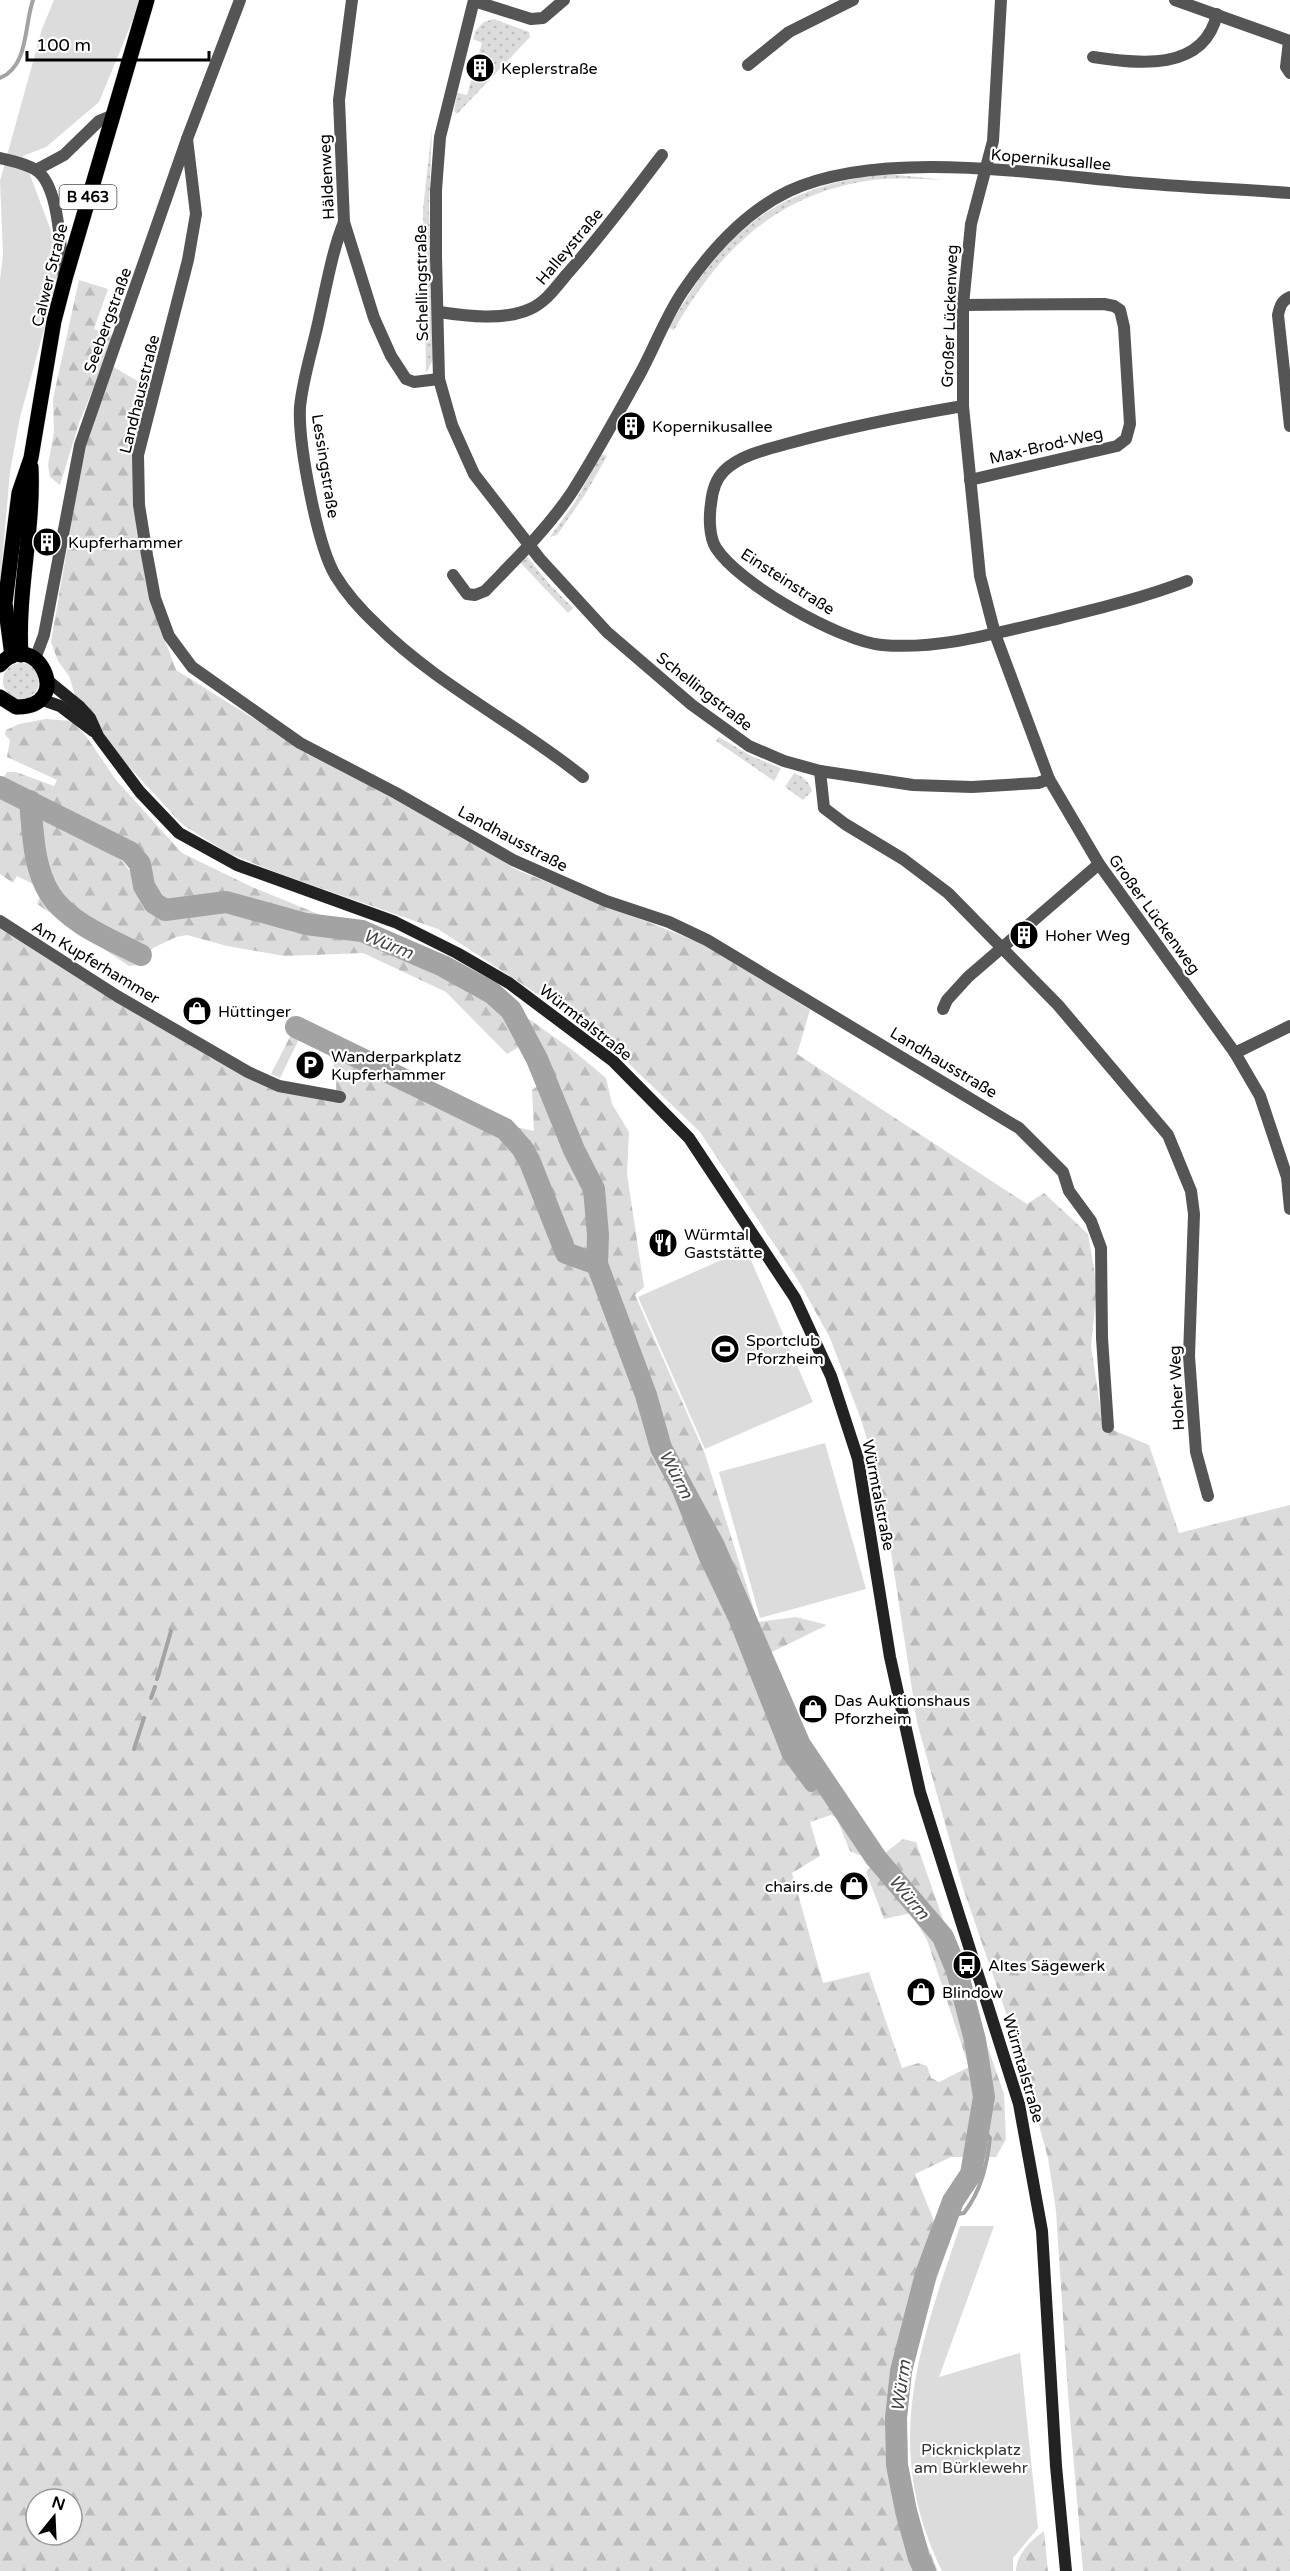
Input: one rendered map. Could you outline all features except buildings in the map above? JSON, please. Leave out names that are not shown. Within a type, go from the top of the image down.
[{"type":"main road","name":"Calwer Straße","points":[[17,659],[5,603],[19,493],[31,458],[54,321],[64,279],[147,0]]},
{"type":"main road","name":"Calwer Straße","points":[[17,659],[19,610],[32,495],[31,458]]},
{"type":"main road","name":"B 463","points":[[0,619],[5,603]]},
{"type":"main road","points":[[3,704],[25,707],[40,699],[44,693],[48,680],[44,668],[17,659]]},
{"type":"main road","name":"Würmtalstraße","points":[[48,680],[80,707],[98,736],[140,792],[179,833],[237,865],[395,922],[457,953],[509,983],[613,1061],[689,1137],[795,1298],[831,1376],[858,1459],[890,1657],[920,1792],[1019,2104],[1042,2231],[1057,2477],[1066,2571]]},
{"type":"main road","name":"Würmtalstraße","points":[[40,699],[60,706],[98,736]]},
{"type":"street","name":"Seebergstraße","points":[[17,659],[46,624],[80,445],[187,139],[240,0]]},
{"type":"street","name":"Häldenweg","points":[[352,0],[339,100],[344,222],[374,318],[406,379],[414,382],[439,379]]},
{"type":"street","points":[[474,0],[531,19],[543,18],[564,0]]},
{"type":"street","name":"Schellingstraße","points":[[474,0],[440,137],[436,202],[439,379],[452,425],[474,474],[528,545],[607,632],[692,705],[749,746],[784,761],[820,771],[914,785],[972,787],[1038,783],[1049,779]]},
{"type":"street","points":[[748,65],[789,32],[853,0]]},
{"type":"street","name":"Großer Lückenweg","points":[[1001,0],[993,141],[971,224],[963,306],[963,406],[980,576],[995,633],[1049,779],[1099,864],[1235,1053],[1260,1096],[1287,1177],[1290,1209]]},
{"type":"street","points":[[1175,0],[1290,41],[1286,67],[1290,73]]},
{"type":"street","points":[[1094,57],[1125,62],[1158,63],[1176,59],[1208,37],[1217,15]]},
{"type":"street","points":[[30,167],[64,155],[99,121],[111,116]]},
{"type":"street","name":"Landhausstraße","points":[[187,139],[196,214],[188,260],[138,455],[139,505],[147,555],[155,598],[168,636],[192,667],[300,743],[396,793],[513,860],[597,897],[669,922],[707,940],[1018,1128],[1063,1172],[1069,1191],[1091,1221],[1101,1248],[1102,1338],[1108,1427]]},
{"type":"street","name":"Halleystraße","points":[[439,312],[473,317],[511,314],[530,309],[547,298],[602,235],[662,155]]},
{"type":"street","points":[[0,158],[30,167],[48,185],[52,197],[64,279]]},
{"type":"street","name":"Kopernikusallee","points":[[528,545],[571,493],[640,373],[680,294],[702,263],[736,227],[791,190],[833,177],[896,169],[986,169],[1290,193]]},
{"type":"street","name":"Lessingstraße","points":[[344,222],[330,268],[300,408],[302,438],[314,513],[334,574],[376,625],[438,678],[550,750],[583,777]]},
{"type":"street","points":[[1290,297],[1285,299],[1279,307],[1278,315],[1290,426]]},
{"type":"street","name":"Max-Brod-Weg","points":[[963,306],[1086,304],[1114,306],[1120,310],[1124,327],[1130,424],[1126,439],[1117,446],[970,480]]},
{"type":"street","name":"Einsteinstraße","points":[[963,406],[842,429],[779,446],[739,461],[725,470],[717,479],[712,493],[711,528],[715,547],[729,564],[743,575],[790,607],[837,632],[860,641],[906,646],[995,633]]},
{"type":"street","points":[[453,575],[467,594],[475,595],[485,591],[528,545]]},
{"type":"street","points":[[995,633],[1125,602],[1186,581]]},
{"type":"street","name":"Hoher Weg","points":[[820,771],[824,808],[845,825],[903,859],[948,893],[1058,1005],[1168,1135],[1191,1191],[1194,1214],[1189,1356],[1196,1452],[1208,1496]]},
{"type":"street","points":[[943,1009],[946,1000],[968,977],[1099,864]]},
{"type":"street","name":"Am Kupferhammer","points":[[0,921],[117,996],[248,1072],[279,1086],[340,1097]]},
{"type":"street","points":[[1235,1053],[1290,1026]]},
{"type":"green space","points":[[54,0],[141,0],[99,102],[46,147],[23,156],[51,231],[59,275],[20,417],[10,472],[0,585],[0,280],[3,254],[0,181],[42,29]]},
{"type":"green space","points":[[494,19],[529,32],[530,37],[457,114],[454,111],[457,93],[467,95],[482,43],[473,39],[476,30],[484,22]]},
{"type":"green space","points":[[432,128],[429,207],[433,360],[426,373],[423,209]]},
{"type":"green space","points":[[888,174],[946,180],[900,178],[873,180],[839,187],[808,198],[780,212],[732,250],[711,274],[674,330],[669,328],[710,265],[732,240],[757,219],[784,202],[814,189],[849,180]]},
{"type":"green space","points":[[79,280],[108,289],[94,329],[115,336],[79,423],[60,485],[50,477],[48,465],[54,432],[53,399]]},
{"type":"green space","points":[[112,366],[151,389],[134,507],[145,575],[176,670],[288,740],[420,810],[517,870],[708,946],[810,1010],[797,1054],[1027,1204],[1044,1193],[1088,1234],[1097,1287],[1091,1346],[1103,1426],[1149,1445],[1179,1533],[1290,1505],[1290,2571],[1083,2571],[1056,2211],[1048,2158],[1018,2048],[962,1885],[917,1722],[882,1493],[862,1422],[830,1338],[798,1280],[700,1132],[597,1033],[438,929],[283,875],[228,853],[183,825],[119,756],[75,695],[69,676],[58,661],[51,642],[87,432]]},
{"type":"green space","points":[[601,454],[607,456],[586,493],[557,535],[550,537],[575,502]]},
{"type":"green space","points":[[525,554],[550,585],[573,608],[568,613],[518,560]]},
{"type":"green space","points":[[21,663],[34,668],[39,681],[34,694],[21,699],[8,694],[3,681],[8,668]]},
{"type":"green space","points":[[46,719],[72,721],[86,736],[116,780],[182,853],[252,887],[340,923],[339,926],[296,920],[230,901],[208,900],[173,907],[163,906],[156,902],[147,885],[143,863],[124,842],[92,822],[55,804],[27,797],[1,781],[7,772],[16,772],[54,786],[57,780],[7,757],[10,740],[5,735],[6,730],[19,724]]},
{"type":"green space","points":[[719,737],[751,756],[781,768],[774,781],[716,741]]},
{"type":"green space","points":[[794,773],[805,780],[812,791],[803,800],[785,787]]},
{"type":"green space","points":[[0,793],[61,824],[119,858],[131,872],[138,892],[147,907],[162,916],[182,916],[214,908],[235,909],[293,932],[332,937],[358,933],[411,956],[482,992],[503,1010],[524,1044],[507,1054],[446,992],[363,953],[285,956],[227,946],[187,935],[176,937],[153,948],[137,965],[129,966],[37,904],[43,889],[17,876],[13,883],[0,874]]},
{"type":"green space","points":[[0,925],[227,1064],[336,1100],[336,1078],[332,1060],[321,1047],[311,1042],[299,1039],[280,1078],[271,1074],[297,1023],[308,1023],[507,1125],[534,1131],[532,1090],[549,1078],[526,1026],[529,1019],[606,1078],[612,1104],[629,1132],[627,1174],[644,1287],[635,1295],[705,1454],[758,1622],[796,1617],[827,1625],[764,1656],[796,1726],[875,1850],[859,1855],[850,1851],[836,1817],[831,1815],[810,1822],[820,1856],[792,1873],[823,1983],[869,1972],[902,2068],[919,2063],[927,2066],[931,2078],[939,2082],[969,2067],[927,1940],[911,1913],[884,1919],[866,1872],[903,1839],[916,1842],[1004,2094],[1006,2139],[996,2157],[951,2157],[915,2174],[937,2228],[949,2224],[956,2225],[925,2314],[907,2396],[905,2437],[909,2479],[920,2523],[938,2571],[0,2571]]},
{"type":"green space","name":"Sportclub Pforzheim","points":[[746,1249],[813,1402],[705,1449],[638,1297]]},
{"type":"green space","points":[[825,1443],[866,1589],[760,1618],[719,1472]]},
{"type":"green space","name":"Picknickplatz am Bürklewehr","points":[[960,2226],[994,2226],[939,2377],[1020,2353],[1038,2528],[1013,2558],[1013,2571],[942,2571],[924,2526],[913,2482],[910,2440],[913,2398],[920,2356],[931,2314]]},
{"type":"green space","points":[[1044,2531],[1048,2571],[1016,2571],[1025,2548]]},
{"type":"waterway","points":[[0,78],[9,72],[21,55],[33,0]]},
{"type":"waterway","name":"Würm","points":[[0,787],[130,852],[140,864],[144,886],[154,903],[165,910],[226,902],[306,924],[362,931],[443,966],[492,993],[511,1010],[537,1059],[574,1150],[594,1189],[598,1235],[597,1264],[646,1395],[661,1448],[714,1546],[800,1745],[876,1858],[943,1937],[957,1971],[975,2040],[984,2097],[971,2174],[953,2201],[926,2274],[901,2371],[896,2418],[897,2465],[906,2511],[925,2571]]},
{"type":"waterway","name":"Würm","points":[[30,801],[37,861],[44,884],[50,894],[68,914],[79,922],[141,955]]},
{"type":"waterway","name":"Würm","points":[[296,1027],[505,1129],[522,1148],[530,1162],[566,1253],[597,1264]]},
{"type":"waterway","points":[[661,1448],[705,1558],[735,1621],[788,1755],[811,1786]]},
{"type":"waterway","points":[[157,1679],[171,1631]]},
{"type":"waterway","points":[[151,1698],[155,1687]]},
{"type":"waterway","points":[[134,1749],[144,1718]]},
{"type":"waterway","points":[[949,2211],[964,2213],[979,2187],[990,2138],[980,2125]]},
{"type":"place","name":"Keplerstraße","points":[[480,68]]},
{"type":"place","name":"Kopernikusallee","points":[[631,426]]},
{"type":"place","name":"Kupferhammer","points":[[47,542]]},
{"type":"place","name":"Hoher Weg","points":[[1024,935]]},
{"type":"place","name":"Hüttinger","points":[[197,1011]]},
{"type":"place","name":"Wanderparkplatz Kupferhammer","points":[[310,1065]]},
{"type":"place","name":"Würmtal Gaststätte","points":[[663,1243]]},
{"type":"place","name":"Sportclub Pforzheim","points":[[725,1349]]},
{"type":"place","name":"Das Auktionshaus Pforzheim","points":[[813,1709]]},
{"type":"place","name":"chairs.de","points":[[854,1886]]},
{"type":"place","name":"Altes Sägewerk","points":[[967,1965]]},
{"type":"place","name":"Blindow","points":[[921,1992]]}]
